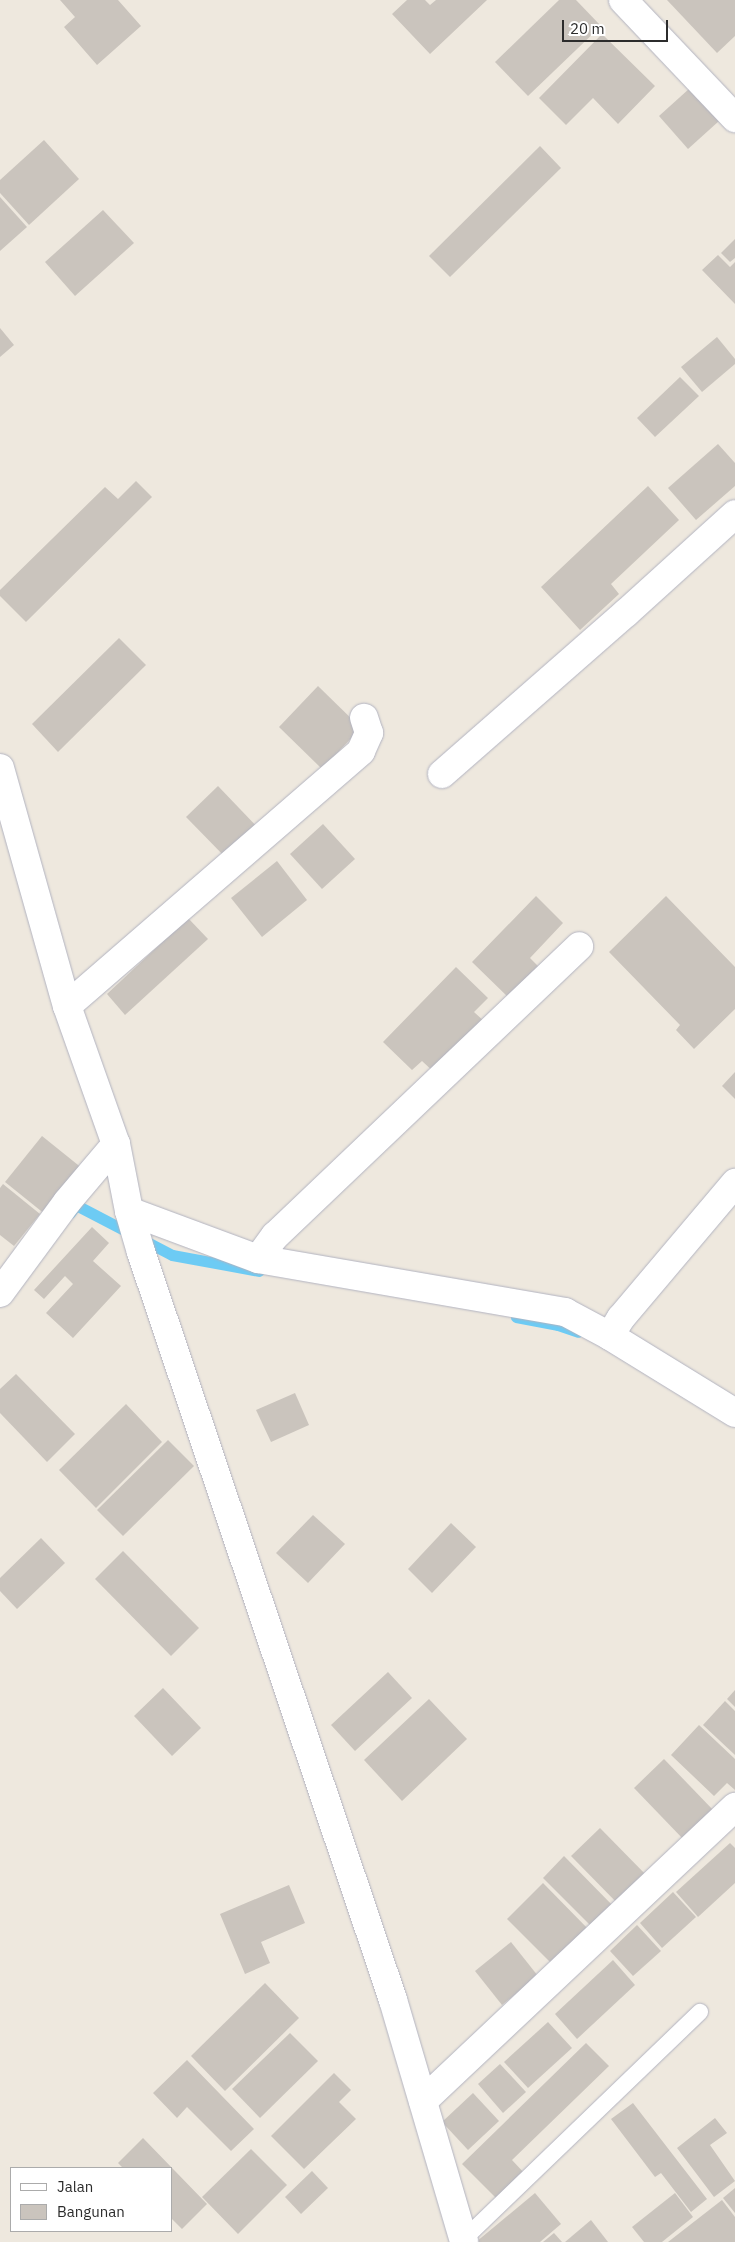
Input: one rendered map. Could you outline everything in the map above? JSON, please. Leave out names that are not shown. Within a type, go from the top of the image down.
[{"type":"street","points":[[623,0],[735,118]]},
{"type":"street","points":[[442,774],[626,613],[735,514]]},
{"type":"street","points":[[68,1006],[362,751],[369,733],[364,718]]},
{"type":"street","points":[[0,768],[68,1006],[116,1144],[129,1211],[393,2000],[463,2241]]},
{"type":"street","points":[[258,1259],[275,1236],[579,946]]},
{"type":"street","points":[[0,1293],[67,1202],[116,1144]]},
{"type":"street","points":[[610,1336],[621,1318],[735,1183]]},
{"type":"street","points":[[129,1211],[258,1259],[565,1312],[610,1336],[735,1413]]},
{"type":"street","points":[[422,2101],[735,1808]]},
{"type":"lane","points":[[463,2241],[700,2012]]},
{"type":"building","points":[[60,0],[118,0],[141,26],[97,65],[64,27],[75,17]]},
{"type":"building","points":[[407,0],[425,0],[430,5],[436,0],[487,0],[430,54],[392,14]]},
{"type":"building","points":[[559,0],[576,0],[601,26],[528,96],[495,62]]},
{"type":"building","points":[[667,0],[735,0],[735,36],[717,53]]},
{"type":"building","points":[[602,34],[655,86],[618,124],[593,98],[566,125],[539,98]]},
{"type":"building","points":[[690,88],[719,121],[688,149],[659,116]]},
{"type":"building","points":[[44,140],[79,179],[29,225],[0,193],[0,180]]},
{"type":"building","points":[[540,146],[561,168],[450,277],[429,256]]},
{"type":"building","points":[[0,197],[27,227],[0,251]]},
{"type":"building","points":[[103,210],[134,243],[75,296],[45,262]]},
{"type":"building","points":[[735,239],[735,258],[730,262],[721,253]]},
{"type":"building","points":[[718,255],[730,267],[735,262],[735,304],[702,270]]},
{"type":"building","points":[[0,328],[14,345],[0,357]]},
{"type":"building","points":[[717,337],[735,359],[735,364],[702,392],[681,367]]},
{"type":"building","points":[[680,377],[699,396],[655,437],[637,418]]},
{"type":"building","points":[[718,444],[735,463],[735,486],[696,520],[668,488]]},
{"type":"building","points":[[136,481],[152,497],[26,622],[0,596],[0,590],[105,487],[118,499]]},
{"type":"building","points":[[648,486],[679,520],[611,584],[619,594],[580,630],[541,587]]},
{"type":"building","points":[[119,638],[146,665],[58,752],[32,724]]},
{"type":"building","points":[[318,686],[361,728],[322,769],[279,727]]},
{"type":"building","points":[[218,786],[259,829],[228,860],[186,817]]},
{"type":"building","points":[[323,824],[355,859],[322,889],[290,854]]},
{"type":"building","points":[[277,861],[307,900],[262,937],[231,898]]},
{"type":"building","points":[[536,896],[563,923],[530,958],[544,972],[514,1003],[472,962]]},
{"type":"building","points":[[666,896],[735,967],[735,1009],[694,1049],[676,1030],[680,1025],[609,952]]},
{"type":"building","points":[[188,918],[208,939],[125,1015],[107,994]]},
{"type":"building","points":[[456,967],[488,998],[474,1012],[486,1023],[436,1074],[422,1061],[412,1070],[383,1042]]},
{"type":"building","points":[[735,1072],[735,1099],[722,1086]]},
{"type":"building","points":[[42,1136],[88,1173],[51,1219],[5,1182]]},
{"type":"building","points":[[3,1184],[40,1214],[14,1246],[0,1235],[0,1188]]},
{"type":"building","points":[[92,1227],[109,1243],[93,1261],[121,1286],[73,1338],[46,1313],[73,1284],[65,1276],[44,1299],[34,1290]]},
{"type":"building","points":[[16,1374],[75,1434],[47,1462],[0,1413],[0,1389]]},
{"type":"building","points":[[295,1393],[309,1425],[271,1442],[256,1410]]},
{"type":"building","points":[[126,1404],[162,1442],[96,1508],[59,1470]]},
{"type":"building","points":[[168,1440],[194,1466],[123,1536],[97,1510]]},
{"type":"building","points":[[313,1515],[345,1544],[308,1583],[276,1553]]},
{"type":"building","points":[[451,1523],[476,1547],[432,1593],[408,1569]]},
{"type":"building","points":[[41,1538],[65,1563],[17,1609],[0,1591],[0,1578]]},
{"type":"building","points":[[123,1551],[199,1628],[171,1656],[95,1579]]},
{"type":"building","points":[[388,1672],[412,1698],[355,1751],[331,1725]]},
{"type":"building","points":[[163,1688],[201,1728],[172,1756],[134,1716]]},
{"type":"building","points":[[735,1690],[735,1707],[727,1699]]},
{"type":"building","points":[[429,1699],[467,1739],[402,1801],[364,1760]]},
{"type":"building","points":[[725,1701],[735,1711],[735,1755],[703,1725]]},
{"type":"building","points":[[699,1725],[735,1759],[735,1790],[727,1783],[714,1796],[671,1755]]},
{"type":"building","points":[[664,1759],[715,1812],[685,1841],[634,1788]]},
{"type":"building","points":[[600,1828],[652,1881],[624,1910],[571,1856]]},
{"type":"building","points":[[730,1843],[735,1848],[735,1883],[698,1917],[676,1892]]},
{"type":"building","points":[[564,1856],[618,1911],[597,1932],[543,1878]]},
{"type":"building","points":[[543,1883],[593,1934],[557,1969],[507,1919]]},
{"type":"building","points":[[289,1885],[305,1923],[261,1942],[270,1963],[245,1974],[220,1914]]},
{"type":"building","points":[[673,1892],[696,1917],[662,1948],[640,1923]]},
{"type":"building","points":[[637,1925],[661,1951],[633,1976],[610,1951]]},
{"type":"building","points":[[511,1942],[538,1976],[502,2005],[475,1971]]},
{"type":"building","points":[[613,1960],[635,1985],[577,2039],[555,2014]]},
{"type":"building","points":[[265,1983],[299,2018],[225,2091],[191,2056]]},
{"type":"building","points":[[548,2022],[572,2048],[528,2088],[504,2062]]},
{"type":"building","points":[[290,2033],[318,2061],[260,2118],[232,2089]]},
{"type":"building","points":[[586,2043],[609,2066],[512,2160],[526,2175],[499,2201],[462,2164]]},
{"type":"building","points":[[187,2060],[254,2129],[231,2151],[187,2107],[177,2118],[153,2093]]},
{"type":"building","points":[[500,2064],[526,2092],[503,2113],[478,2084]]},
{"type":"building","points":[[334,2073],[351,2090],[339,2102],[356,2119],[304,2169],[271,2136]]},
{"type":"building","points":[[473,2093],[499,2121],[468,2150],[442,2122]]},
{"type":"building","points":[[633,2103],[707,2199],[691,2212],[661,2173],[655,2177],[611,2119]]},
{"type":"building","points":[[715,2118],[727,2133],[710,2145],[735,2181],[714,2197],[677,2148]]},
{"type":"building","points":[[143,2138],[171,2167],[122,2167],[118,2163]]},
{"type":"building","points":[[251,2149],[287,2185],[238,2234],[202,2197]]},
{"type":"building","points":[[172,2168],[207,2204],[182,2229],[172,2219]]},
{"type":"building","points":[[312,2171],[328,2188],[301,2214],[285,2197]]},
{"type":"building","points":[[735,2188],[735,2213],[723,2198]]},
{"type":"building","points":[[535,2193],[561,2224],[540,2242],[476,2242]]},
{"type":"building","points":[[675,2193],[693,2217],[662,2242],[644,2242],[632,2227]]},
{"type":"building","points":[[722,2200],[735,2217],[735,2242],[668,2242]]},
{"type":"building","points":[[591,2220],[608,2242],[565,2242]]},
{"type":"building","points":[[554,2233],[562,2242],[543,2242]]},
{"type":"waterway","points":[[70,1213],[76,1205],[172,1255],[259,1271]]},
{"type":"waterway","points":[[516,1317],[558,1325],[578,1332]]}]
